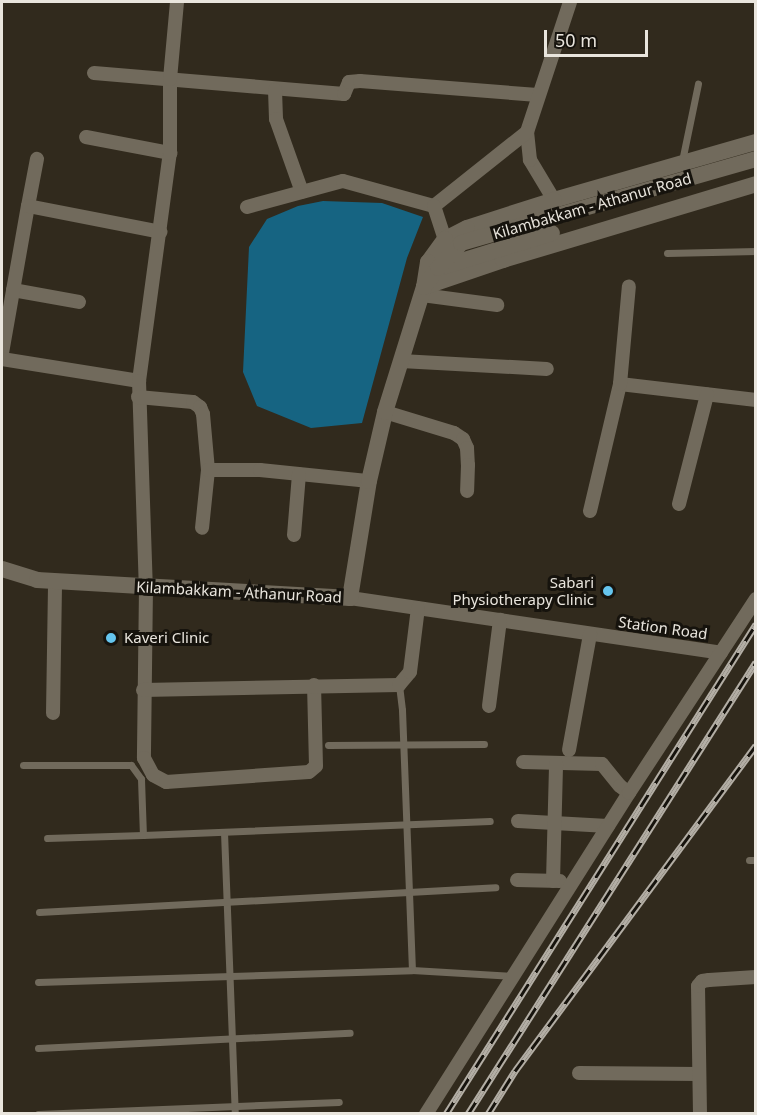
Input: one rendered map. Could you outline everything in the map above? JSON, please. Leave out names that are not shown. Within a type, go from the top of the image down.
[{"type":"street","points":[[177,2],[170,79],[170,153],[138,397],[146,587],[144,758],[153,775],[166,782],[309,772],[316,766],[314,685]]},
{"type":"street","points":[[554,200],[530,160],[527,132],[537,95],[569,2]]},
{"type":"street","points":[[94,73],[344,94],[349,82],[360,81],[537,95]]},
{"type":"street","points":[[275,90],[276,119],[303,192]]},
{"type":"street","points":[[434,206],[527,132]]},
{"type":"street","points":[[86,137],[170,153]]},
{"type":"street","points":[[423,291],[428,262],[446,239],[467,228],[554,200],[756,142]]},
{"type":"street","points":[[2,353],[37,159]]},
{"type":"street","name":"Kilambakkam - Athanur Road","points":[[2,570],[17,576],[55,581],[350,598],[369,481],[385,412],[400,362],[423,291],[438,268],[461,243],[756,159]]},
{"type":"street","name":"Kilambakkam - Athanur Road","points":[[438,268],[756,174]]},
{"type":"street","points":[[247,207],[343,181],[434,206]]},
{"type":"street","points":[[423,291],[503,260],[756,184]]},
{"type":"street","points":[[28,206],[160,232]]},
{"type":"street","points":[[434,206],[446,239]]},
{"type":"street","points":[[590,511],[620,384],[629,286]]},
{"type":"street","points":[[13,290],[79,302]]},
{"type":"street","points":[[423,291],[497,305]]},
{"type":"street","points":[[2,359],[139,381]]},
{"type":"street","points":[[400,362],[547,369]]},
{"type":"street","points":[[620,384],[756,400]]},
{"type":"street","points":[[679,504],[707,394]]},
{"type":"street","points":[[138,397],[193,402],[200,407],[203,414],[208,470],[202,528]]},
{"type":"street","points":[[385,412],[454,433],[463,439],[468,456],[467,491]]},
{"type":"street","points":[[208,470],[299,474],[369,481]]},
{"type":"street","points":[[294,535],[299,474]]},
{"type":"street","points":[[53,713],[55,581]]},
{"type":"street","name":"Station Road","points":[[350,598],[721,653]]},
{"type":"street","points":[[426,1113],[515,976],[628,793],[756,599]]},
{"type":"street","points":[[143,690],[399,685],[410,672],[418,609]]},
{"type":"street","points":[[489,706],[500,620]]},
{"type":"street","points":[[569,750],[590,634]]},
{"type":"street","points":[[523,762],[602,764],[628,793]]},
{"type":"street","points":[[553,881],[556,764]]},
{"type":"street","points":[[518,821],[608,826]]},
{"type":"street","points":[[517,880],[573,882]]},
{"type":"street","points":[[700,1113],[698,986],[702,981],[756,977]]},
{"type":"street","points":[[579,1073],[699,1074]]},
{"type":"lane","points":[[681,163],[698,84]]},
{"type":"lane","points":[[667,253],[756,251]]},
{"type":"lane","points":[[399,685],[404,746],[412,969]]},
{"type":"lane","points":[[328,745],[484,744]]},
{"type":"lane","points":[[23,765],[131,765],[141,779],[143,835]]},
{"type":"lane","points":[[47,838],[407,826],[490,821]]},
{"type":"lane","points":[[224,832],[234,1110]]},
{"type":"lane","points":[[39,912],[495,887]]},
{"type":"lane","points":[[38,982],[412,969],[515,976]]},
{"type":"lane","points":[[38,1048],[350,1033]]},
{"type":"lane","points":[[38,1113],[234,1110],[339,1102]]},
{"type":"water","points":[[323,201],[382,203],[423,217],[407,258],[362,423],[311,428],[257,406],[243,372],[249,247],[267,219],[298,206]]},
{"type":"railway","points":[[446,1114],[756,624]]},
{"type":"railway","points":[[468,1114],[756,662]]},
{"type":"railway","points":[[488,1114],[515,1071],[756,745]]},
{"type":"place","name":"Sabari Physiotherapy Clinic","points":[[608,591]]},
{"type":"place","name":"Kaveri Clinic","points":[[111,638]]}]
